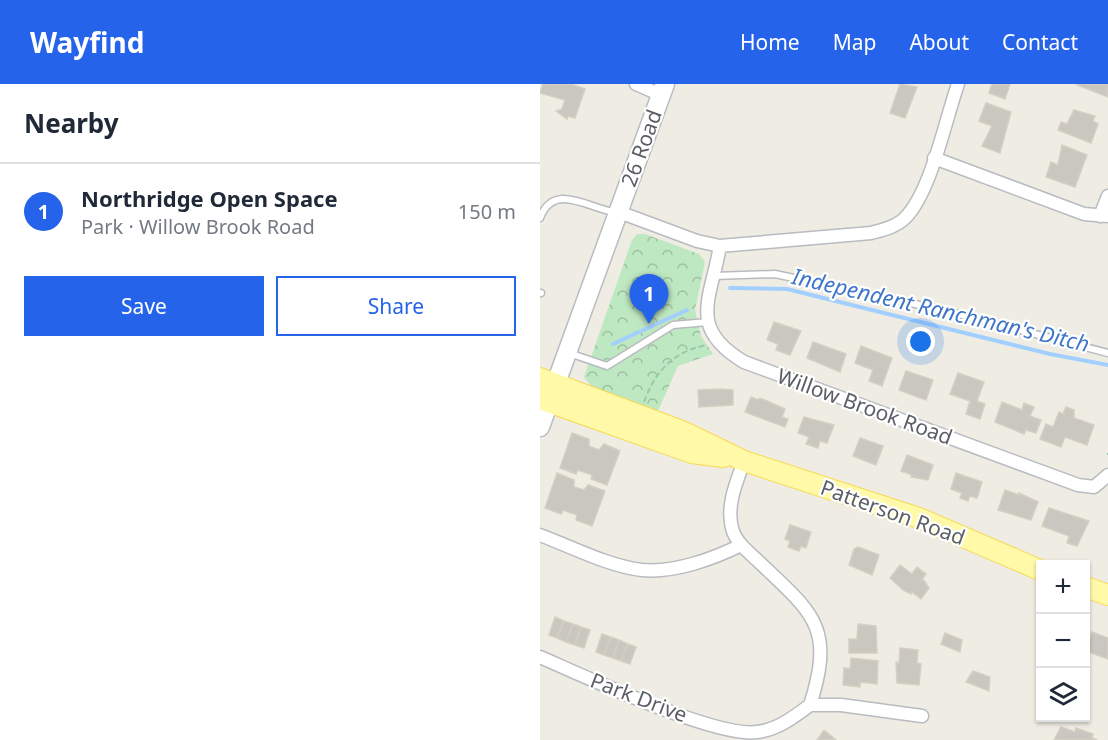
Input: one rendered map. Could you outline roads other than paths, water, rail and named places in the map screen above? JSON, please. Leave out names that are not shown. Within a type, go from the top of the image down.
[{"type":"main road","name":"Patterson Road","points":[[546,391],[692,453],[744,461],[919,518],[1036,568]]},
{"type":"main road","points":[[1090,588],[1108,595]]},
{"type":"street","points":[[636,84],[663,89]]},
{"type":"street","points":[[619,212],[698,241],[720,246],[871,233],[891,227],[904,219],[919,198],[958,84]]},
{"type":"street","name":"26 Road","points":[[540,427],[546,391],[567,352],[663,89]]},
{"type":"street","points":[[934,158],[1084,214],[1104,216],[1108,196]]},
{"type":"street","points":[[708,322],[708,300],[720,246]]},
{"type":"street","name":"Willow Brook Road","points":[[708,322],[713,336],[726,351],[744,362],[1078,485],[1094,487],[1108,475]]},
{"type":"street","points":[[744,461],[730,509],[732,529],[741,545],[805,606],[816,623],[821,656],[810,705],[841,705],[922,716]]},
{"type":"street","points":[[540,535],[625,567],[644,570],[676,567],[720,556],[741,545]]},
{"type":"street","name":"Park Drive","points":[[540,657],[665,708],[729,730],[754,733],[770,730],[810,705]]},
{"type":"lane","points":[[540,219],[545,208],[554,201],[564,198],[619,212]]},
{"type":"lane","points":[[714,276],[775,274],[943,310],[1108,353]]},
{"type":"lane","points":[[567,352],[607,366],[673,325],[708,322]]},
{"type":"waterway","name":"Independent Ranchman's Ditch","points":[[730,288],[787,289],[1050,354],[1108,365]]},
{"type":"waterway","name":"Independent Ranchman's Ditch","points":[[613,344],[687,310]]},
{"type":"place","name":"Northridge Open Space","points":[[649,324]]}]
